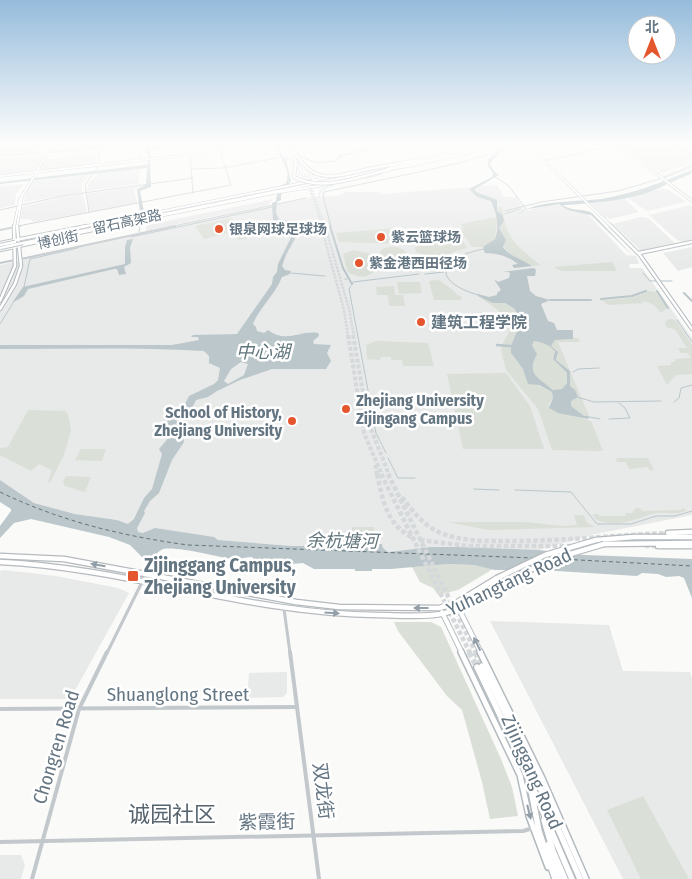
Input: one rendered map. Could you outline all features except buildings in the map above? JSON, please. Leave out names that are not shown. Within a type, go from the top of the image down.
[{"type":"highway","points":[[542,801],[553,851],[565,879]]},
{"type":"main road","points":[[0,310],[15,284],[21,266],[15,227],[20,196],[29,183]]},
{"type":"main road","points":[[0,247],[107,228],[139,219],[276,191],[305,183]]},
{"type":"main road","points":[[287,188],[312,183]]},
{"type":"main road","points":[[287,188],[313,183]]},
{"type":"main road","points":[[287,188],[321,186],[333,183]]},
{"type":"main road","points":[[566,183],[639,254],[692,329]]},
{"type":"main road","points":[[669,183],[692,200]]},
{"type":"main road","points":[[0,247],[16,240],[105,223],[139,219],[276,191]]},
{"type":"main road","name":"留石高架路","points":[[144,218],[276,191]]},
{"type":"main road","name":"留石高架路","points":[[0,247],[139,219]]},
{"type":"main road","points":[[0,301],[12,277],[16,240]]},
{"type":"main road","points":[[639,254],[692,243]]},
{"type":"main road","points":[[668,532],[692,532]]},
{"type":"main road","name":"Yuhangtang Road","points":[[0,556],[64,559],[310,604],[368,608],[439,608],[456,603],[497,578],[541,556],[575,544],[627,537],[692,537]]},
{"type":"main road","name":"Yuhangtang Road","points":[[0,562],[54,564],[284,609],[338,614],[444,614],[459,609],[512,578],[574,551],[604,544],[692,544]]},
{"type":"main road","points":[[658,546],[692,544]]},
{"type":"main road","points":[[456,603],[542,778],[586,879]]},
{"type":"main road","points":[[439,608],[444,614],[517,768],[533,828],[554,879]]},
{"type":"main road","name":"Zijinggang Road","points":[[572,879],[542,801],[527,773],[480,667],[580,879]]},
{"type":"main road","points":[[527,773],[539,831],[554,879]]},
{"type":"main road","points":[[537,817],[559,879]]},
{"type":"street","points":[[87,183],[85,193],[89,212]]},
{"type":"street","points":[[0,210],[62,196],[159,183]]},
{"type":"street","points":[[193,183],[193,193]]},
{"type":"street","points":[[0,230],[193,193],[231,183]]},
{"type":"street","points":[[505,214],[528,206],[618,192],[653,183]]},
{"type":"street","name":"博创街","points":[[20,259],[306,198]]},
{"type":"street","points":[[505,211],[522,208]]},
{"type":"street","points":[[0,264],[15,260]]},
{"type":"street","name":"Chongren Road","points":[[32,879],[79,709],[146,574]]},
{"type":"street","name":"双龙街","points":[[284,609],[319,879]]},
{"type":"street","name":"Shuanglong Street","points":[[0,709],[297,707]]},
{"type":"street","name":"紫霞街","points":[[0,842],[314,837],[523,831],[533,828]]},
{"type":"shaded area","points":[[31,183],[83,183],[82,192],[24,202],[26,190]]},
{"type":"shaded area","points":[[89,183],[138,183],[87,191]]},
{"type":"shaded area","points":[[24,184],[16,194],[15,205],[0,208],[0,187]]},
{"type":"shaded area","name":"Zhejiang University Zijingang Campus","points":[[497,185],[504,197],[516,197],[525,211],[558,204],[572,211],[587,213],[626,255],[636,256],[639,264],[629,264],[630,268],[642,268],[692,338],[692,515],[591,535],[539,550],[431,547],[388,552],[383,548],[382,544],[345,543],[343,546],[292,546],[218,540],[202,543],[138,532],[126,523],[117,520],[75,514],[34,503],[0,480],[0,265],[308,198],[340,195],[345,192],[380,192],[382,194]]},
{"type":"shaded area","points":[[141,186],[134,189],[137,203],[90,212],[86,194]]},
{"type":"shaded area","points":[[662,188],[669,190],[686,202],[647,211],[627,198]]},
{"type":"shaded area","points":[[83,194],[87,212],[34,222],[29,219],[20,219],[22,207]]},
{"type":"shaded area","points":[[624,198],[639,212],[610,219],[605,218],[591,204]]},
{"type":"shaded area","points":[[273,199],[268,205],[146,231],[147,225]]},
{"type":"shaded area","points":[[690,205],[692,207],[692,240],[684,242],[677,240],[649,215]]},
{"type":"shaded area","points":[[498,207],[502,207],[506,227],[512,239],[540,265],[532,266],[512,255],[503,245],[505,238],[499,228],[504,221],[497,211]]},
{"type":"shaded area","points":[[495,217],[497,221],[495,239],[483,247],[472,247],[461,231],[463,227],[460,224]]},
{"type":"shaded area","points":[[641,217],[648,218],[676,244],[642,252],[613,224]]},
{"type":"shaded area","name":"银泉网球足球场","points":[[232,218],[248,238],[238,240],[236,236],[231,237],[228,233],[204,239],[195,226]]},
{"type":"shaded area","name":"紫云篮球场","points":[[396,228],[404,244],[339,242],[336,233]]},
{"type":"shaded area","points":[[456,229],[467,248],[446,256],[439,267],[426,266],[423,261],[425,256],[416,252],[415,247],[420,245],[413,242],[411,235]]},
{"type":"shaded area","points":[[390,247],[405,251],[414,265],[411,270],[397,272],[386,268],[380,252],[382,249]]},
{"type":"shaded area","points":[[692,247],[692,267],[678,271],[663,253]]},
{"type":"shaded area","name":"紫金港西田径场","points":[[354,250],[370,254],[376,269],[370,275],[355,275],[348,272],[343,254]]},
{"type":"shaded area","points":[[612,262],[617,271],[561,271],[554,267]]},
{"type":"shaded area","points":[[439,280],[462,297],[461,300],[434,300],[429,281]]},
{"type":"shaded area","points":[[397,282],[420,282],[422,293],[399,294]]},
{"type":"shaded area","points":[[394,286],[395,295],[403,295],[405,306],[389,306],[388,295],[377,295],[376,287]]},
{"type":"shaded area","points":[[647,291],[656,292],[667,308],[660,312],[645,301],[642,301],[643,303],[608,305],[602,300],[633,297]]},
{"type":"shaded area","points":[[478,296],[505,303],[515,309],[518,319],[515,329],[517,331],[511,346],[512,355],[535,384],[552,392],[553,398],[548,405],[566,414],[591,421],[603,451],[552,450],[538,409],[506,370],[501,350],[509,332],[506,320],[498,310]]},
{"type":"shaded area","points":[[667,320],[675,320],[692,345],[692,374],[676,375],[667,385],[657,366],[672,365],[670,362],[676,362],[674,359],[691,358],[688,353],[681,353],[678,348],[687,348],[675,329],[668,328],[665,324]]},
{"type":"shaded area","points":[[573,337],[579,339],[580,342],[558,342],[589,416],[584,416],[571,406],[571,401],[578,396],[570,386],[570,371],[556,360],[558,352],[551,346],[555,340],[573,339]]},
{"type":"shaded area","points":[[376,341],[428,343],[434,366],[403,366],[402,360],[391,360],[391,357],[381,357],[380,360],[367,359],[366,345]]},
{"type":"shaded area","points":[[534,341],[543,342],[555,351],[553,359],[568,375],[567,383],[562,389],[553,390],[538,379],[532,371],[536,351],[532,345]]},
{"type":"shaded area","points":[[506,373],[530,406],[544,449],[463,449],[447,374]]},
{"type":"shaded area","points":[[28,410],[65,411],[68,414],[71,430],[64,455],[50,483],[48,482],[52,470],[39,464],[31,471],[0,455],[0,448],[8,447]]},
{"type":"shaded area","points":[[81,449],[106,449],[102,461],[75,460]]},
{"type":"shaded area","points":[[616,458],[648,458],[654,470],[649,470],[648,467],[629,469],[626,462],[617,462]]},
{"type":"shaded area","points":[[66,476],[91,477],[85,492],[65,486],[63,482]]},
{"type":"shaded area","points":[[636,508],[640,508],[642,511],[682,510],[683,508],[686,510],[678,513],[656,513],[617,523],[602,522],[595,519],[593,514],[598,514],[599,516],[626,516],[625,513],[632,513]]},
{"type":"shaded area","points":[[574,515],[584,515],[587,523],[595,527],[488,530],[447,522],[525,522],[563,526],[577,525]]},
{"type":"shaded area","points":[[352,527],[374,527],[374,532],[371,532],[372,542],[354,542]]},
{"type":"shaded area","points":[[447,564],[474,565],[493,569],[458,590],[438,595],[433,588],[420,582],[412,567]]},
{"type":"shaded area","points":[[0,571],[56,576],[118,588],[129,593],[72,696],[65,699],[0,699]]},
{"type":"shaded area","points":[[490,621],[609,625],[623,671],[690,672],[692,678],[692,879],[623,879]]},
{"type":"shaded area","points":[[394,622],[431,622],[441,627],[501,759],[512,787],[518,816],[490,819],[462,710],[447,696],[398,631]]},
{"type":"shaded area","points":[[287,672],[287,693],[283,697],[247,698],[249,673]]},
{"type":"shaded area","points":[[643,796],[689,879],[641,879],[607,810]]},
{"type":"shaded area","points":[[0,855],[21,855],[25,865],[21,879],[0,879]]},
{"type":"water","points":[[146,183],[151,183],[151,187],[140,191],[144,212],[140,212],[137,189],[146,185]]},
{"type":"water","name":"中心湖","points":[[290,183],[281,195],[281,200],[277,202],[276,212],[278,218],[298,221],[296,237],[282,266],[285,270],[291,271],[290,274],[282,277],[253,324],[257,331],[264,333],[268,330],[281,336],[318,333],[319,336],[313,341],[314,344],[331,345],[327,353],[331,361],[326,369],[272,369],[240,380],[208,397],[196,400],[185,426],[184,442],[172,460],[159,493],[150,501],[144,511],[145,513],[137,528],[138,532],[143,533],[155,528],[214,537],[218,540],[292,546],[343,546],[345,543],[382,544],[383,548],[388,552],[431,547],[459,547],[539,550],[584,555],[692,559],[692,598],[684,578],[679,576],[666,577],[658,574],[642,573],[637,576],[541,570],[495,570],[474,565],[448,564],[372,569],[372,571],[314,569],[303,563],[291,564],[263,559],[255,561],[252,557],[233,559],[170,548],[161,550],[152,560],[143,558],[130,545],[109,537],[31,519],[14,523],[0,538],[0,526],[11,509],[0,502],[0,480],[34,503],[75,514],[117,520],[128,524],[134,519],[144,498],[152,489],[162,454],[159,449],[170,436],[165,428],[168,420],[180,414],[189,396],[214,384],[218,380],[220,368],[209,363],[209,356],[204,351],[0,349],[0,345],[172,345],[199,340],[198,337],[191,337],[193,335],[237,334],[272,284],[278,264],[293,233],[290,226],[276,224],[273,220],[272,203],[276,201],[278,187]],"holes":[[[241,362],[248,364],[244,375],[228,384],[224,381],[231,369]]]},
{"type":"water","points":[[480,183],[485,183],[475,189],[476,192],[497,200],[497,211],[502,214],[504,221],[499,228],[506,240],[503,247],[513,256],[532,266],[514,268],[512,265],[518,264],[510,259],[498,254],[485,253],[483,247],[495,239],[496,214],[491,201],[477,197],[469,189]]},
{"type":"water","points":[[660,183],[670,183],[637,196],[563,205],[592,213],[633,256],[591,215],[568,210],[559,204],[528,209],[517,215],[527,209],[535,206],[607,198]]},
{"type":"water","points":[[133,239],[130,248],[131,263],[124,267],[126,274],[119,275],[117,269],[114,269],[28,289],[24,296],[12,303],[23,287],[125,264],[127,240]]},
{"type":"water","points":[[534,268],[536,270],[535,276],[527,276],[530,291],[536,296],[550,300],[541,304],[548,321],[554,323],[557,330],[573,330],[573,339],[555,340],[551,346],[558,352],[556,360],[570,371],[570,386],[575,390],[578,397],[571,401],[571,406],[584,416],[589,416],[588,419],[558,413],[549,408],[553,398],[552,392],[539,385],[528,384],[523,369],[511,353],[511,346],[517,331],[515,329],[518,319],[515,309],[505,303],[493,303],[478,296],[478,294],[489,297],[497,295],[501,290],[494,279],[498,282],[509,278],[509,272],[503,272]],"holes":[[[534,341],[546,344],[555,351],[553,359],[567,373],[567,383],[562,389],[553,390],[535,375],[533,367],[537,354],[532,345]]]},
{"type":"waterway","points":[[331,227],[323,196],[324,192],[367,183]]},
{"type":"waterway","points":[[504,183],[509,186],[526,209]]},
{"type":"waterway","points":[[131,237],[272,207]]},
{"type":"waterway","points":[[139,232],[141,219]]},
{"type":"waterway","points":[[330,226],[343,268],[352,284]]},
{"type":"waterway","points":[[24,287],[30,259],[78,248]]},
{"type":"waterway","points":[[478,295],[452,283],[447,276],[446,269],[458,257],[484,249]]},
{"type":"waterway","points":[[425,274],[444,272]]},
{"type":"waterway","points":[[291,273],[325,276]]},
{"type":"waterway","points":[[643,273],[650,281],[656,281]]},
{"type":"waterway","points":[[352,284],[353,282],[419,274]]},
{"type":"waterway","points":[[660,281],[672,281]]},
{"type":"waterway","points":[[351,286],[349,289],[376,433],[386,453]]},
{"type":"waterway","points":[[601,299],[632,296],[646,291]]},
{"type":"waterway","points":[[657,291],[668,308]]},
{"type":"waterway","points":[[684,293],[692,301]]},
{"type":"waterway","points":[[550,300],[591,300]]},
{"type":"waterway","points":[[0,324],[13,303]]},
{"type":"waterway","points":[[677,320],[692,342]]},
{"type":"waterway","points":[[497,345],[511,346]]},
{"type":"waterway","points":[[573,372],[578,369],[599,368]]},
{"type":"waterway","points":[[674,402],[679,398],[681,388],[692,385]]},
{"type":"waterway","points":[[577,397],[594,402],[661,401]]},
{"type":"waterway","points":[[609,419],[630,418],[625,408],[619,403]]},
{"type":"waterway","points":[[589,417],[600,419]]},
{"type":"waterway","points":[[388,458],[398,478],[415,478]]},
{"type":"waterway","points":[[474,489],[499,490]]},
{"type":"waterway","points":[[515,490],[571,492],[597,524],[631,524],[656,516],[675,516],[692,511]]},
{"type":"ferry route","points":[[0,492],[45,511],[92,526],[139,537],[188,545],[534,558]]},
{"type":"ferry route","points":[[543,558],[551,559]]},
{"type":"ferry route","points":[[560,559],[692,566]]},
{"type":"tunnel","points":[[307,183],[322,227]]},
{"type":"tunnel","points":[[309,183],[325,227]]},
{"type":"tunnel","points":[[318,198],[321,190],[337,183]]},
{"type":"tunnel","points":[[321,226],[344,310],[348,336]]},
{"type":"tunnel","points":[[325,226],[349,309],[354,336]]},
{"type":"tunnel","points":[[348,335],[364,433],[382,475]]},
{"type":"tunnel","points":[[353,335],[368,421],[389,475]]},
{"type":"tunnel","points":[[375,465],[377,475]]},
{"type":"tunnel","points":[[377,474],[384,503],[392,520],[405,533],[412,537]]},
{"type":"tunnel","points":[[381,474],[412,537]]},
{"type":"tunnel","points":[[388,474],[420,540]]},
{"type":"tunnel","points":[[402,497],[414,513],[435,530],[449,536],[467,539],[532,541],[668,533]]},
{"type":"tunnel","points":[[412,537],[470,653]]},
{"type":"tunnel","points":[[420,540],[468,546],[573,546]]},
{"type":"tunnel","points":[[420,540],[476,653]]},
{"type":"tunnel","points":[[580,546],[595,546]]},
{"type":"tunnel","points":[[645,546],[658,546]]},
{"type":"tunnel","points":[[469,652],[477,667]]},
{"type":"tunnel","points":[[475,652],[482,666]]},
{"type":"place","name":"银泉网球足球场","points":[[219,229]]},
{"type":"place","name":"紫云篮球场","points":[[381,237]]},
{"type":"place","name":"紫金港西田径场","points":[[359,263]]},
{"type":"place","name":"建筑工程学院","points":[[421,322]]},
{"type":"place","name":"Zhejiang University Zijingang Campus","points":[[346,409]]},
{"type":"place","name":"School of History, Zhejiang University","points":[[292,421]]},
{"type":"place","name":"Zijinggang Campus, Zhejiang University","points":[[133,576]]},
{"type":"district","name":"诚园社区","points":[[172,814]]},
{"type":"water label","name":"余杭塘河","points":[[342,541]]}]
